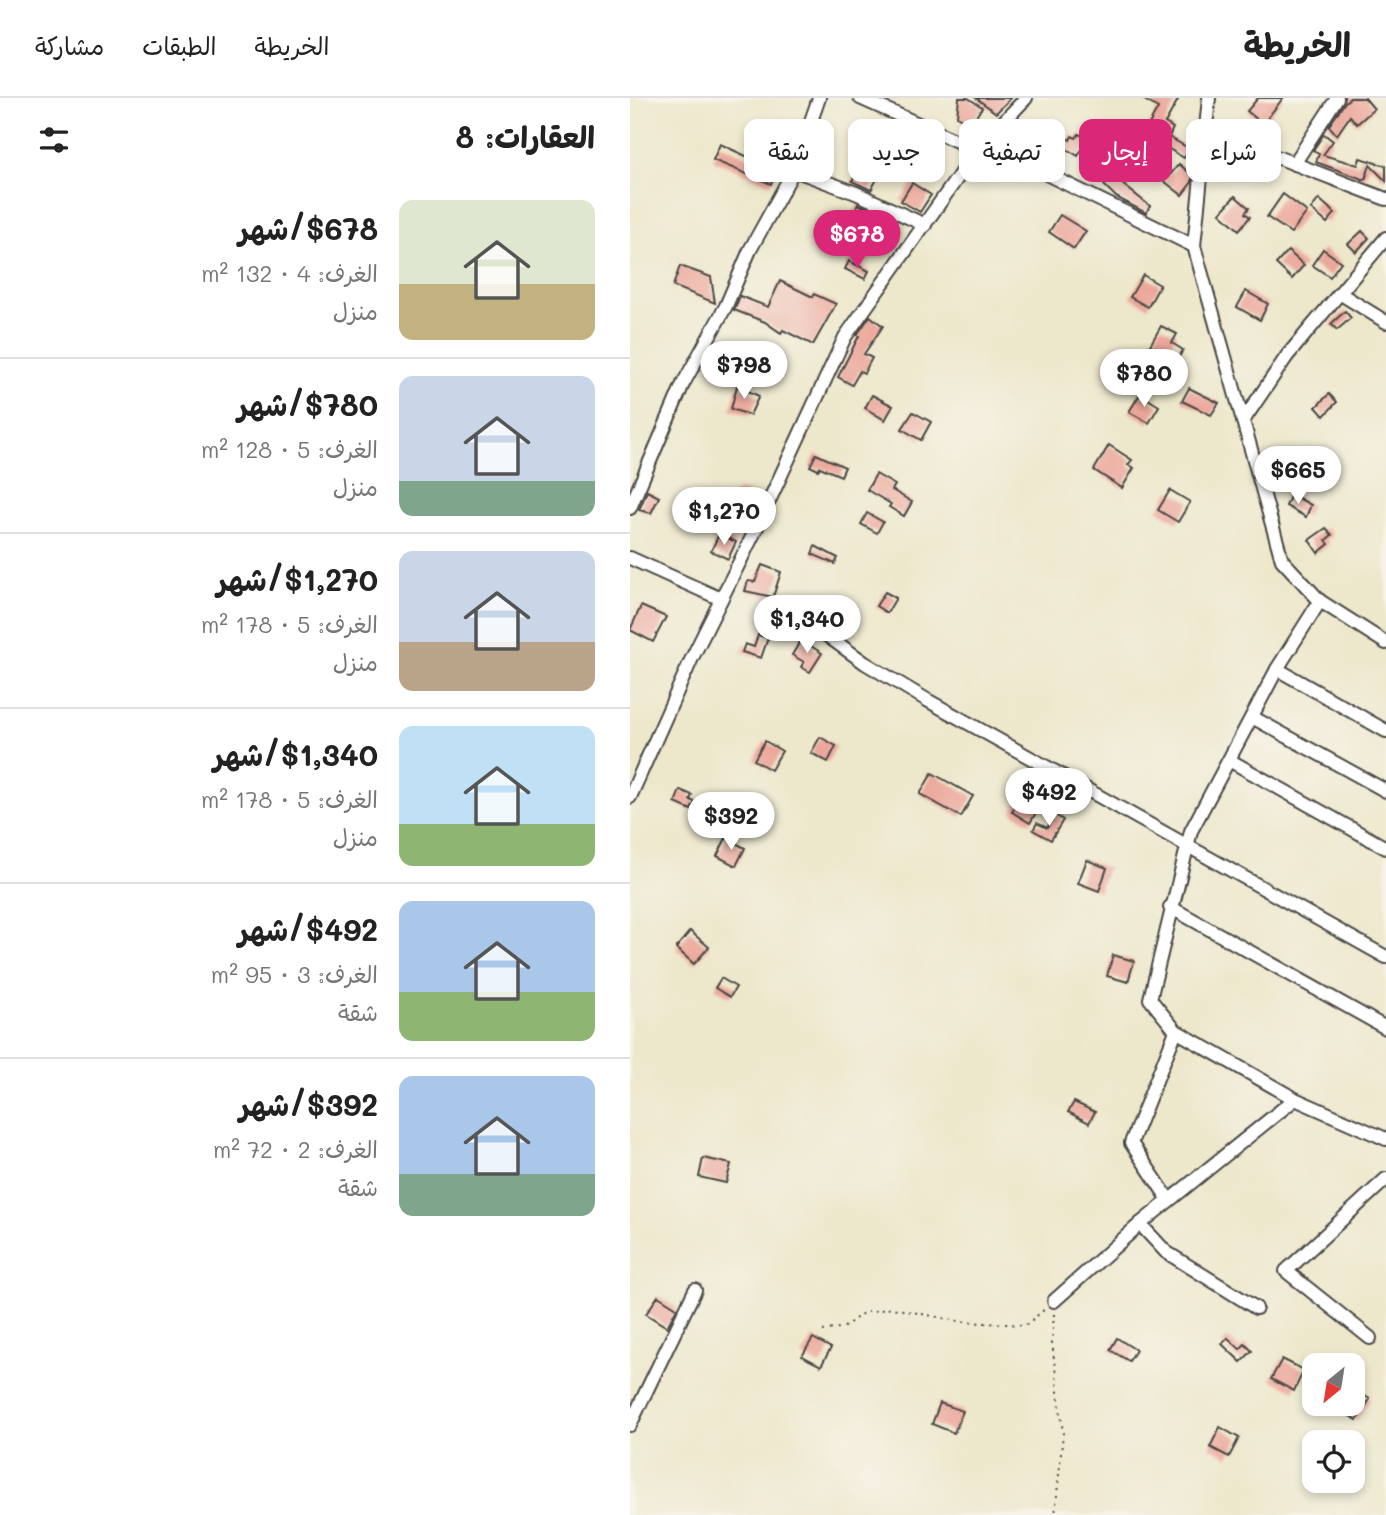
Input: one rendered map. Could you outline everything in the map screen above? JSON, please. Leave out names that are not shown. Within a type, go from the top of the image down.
[{"type":"street","points":[[812,119],[819,98]]},
{"type":"street","points":[[859,98],[959,138]]},
{"type":"street","points":[[1006,119],[1026,98]]},
{"type":"street","points":[[1208,119],[1209,98]]},
{"type":"street","points":[[1294,164],[1337,98]]},
{"type":"street","points":[[1281,159],[1386,199]]},
{"type":"street","points":[[630,797],[692,658],[845,337],[959,176]]},
{"type":"street","points":[[630,508],[683,384],[726,306],[750,250],[787,182]]},
{"type":"street","points":[[826,182],[925,225]]},
{"type":"street","points":[[1057,182],[1194,246]]},
{"type":"street","points":[[1201,182],[1194,246],[1282,560],[1320,601],[1386,643]]},
{"type":"street","points":[[1243,421],[1287,356],[1386,239]]},
{"type":"street","points":[[1341,294],[1386,322]]},
{"type":"street","points":[[630,558],[721,599]]},
{"type":"street","points":[[1320,601],[1277,669],[1191,831],[1170,907],[1150,999],[1176,1031],[1295,1099],[1386,1139]]},
{"type":"street","points":[[815,626],[866,663],[927,700],[1186,847],[1382,954],[1386,939]]},
{"type":"street","points":[[1277,669],[1386,731]]},
{"type":"street","points":[[1252,717],[1386,791]]},
{"type":"street","points":[[1229,760],[1386,848]]},
{"type":"street","points":[[1170,907],[1386,1028]]},
{"type":"street","points":[[1169,1200],[1131,1143],[1176,1031]]},
{"type":"street","points":[[1054,1301],[1140,1224],[1295,1099]]},
{"type":"street","points":[[1370,1338],[1286,1271],[1386,1179]]},
{"type":"street","points":[[1140,1224],[1166,1251],[1256,1308]]},
{"type":"street","points":[[630,1425],[695,1290]]},
{"type":"path","points":[[823,1331],[844,1327],[863,1313],[892,1308],[963,1322],[1026,1325],[1054,1301]]},
{"type":"path","points":[[1054,1301],[1052,1342],[1063,1433],[1055,1515]]},
{"type":"building","points":[[959,98],[968,98],[982,107],[975,119],[962,119],[957,116]]},
{"type":"building","points":[[976,98],[1011,98],[996,113]]},
{"type":"building","points":[[1141,98],[1179,98],[1167,119],[1152,119],[1158,108]]},
{"type":"building","points":[[1258,98],[1283,98],[1267,119],[1257,119],[1247,111]]},
{"type":"building","points":[[1350,98],[1365,98],[1374,109],[1357,124],[1350,116],[1337,135],[1329,126]]},
{"type":"building","points":[[1079,134],[1078,156],[1065,148],[1065,137],[1070,140],[1072,136],[1076,138]]},
{"type":"building","points":[[1324,134],[1333,141],[1323,155],[1358,165],[1360,158],[1386,166],[1386,181],[1370,165],[1365,180],[1316,162],[1319,154],[1313,150]]},
{"type":"building","points":[[1172,139],[1186,147],[1184,158],[1172,151]]},
{"type":"building","points":[[720,144],[744,155],[744,173],[713,160]]},
{"type":"building","points":[[1179,164],[1186,170],[1186,182],[1192,182],[1182,195],[1165,182],[1172,182],[1172,173]]},
{"type":"building","points":[[854,182],[875,182],[871,190]]},
{"type":"building","points":[[1107,182],[1120,182],[1150,206],[1146,213],[1116,197],[1104,185]]},
{"type":"building","points":[[912,183],[931,195],[920,212],[901,201]]},
{"type":"building","points":[[1283,194],[1307,212],[1291,233],[1267,217]]},
{"type":"building","points":[[1235,196],[1249,208],[1245,213],[1250,217],[1239,230],[1220,213]]},
{"type":"building","points":[[1319,199],[1335,213],[1327,223],[1311,209]]},
{"type":"building","points":[[858,204],[875,212],[871,222],[854,214]]},
{"type":"building","points":[[1060,215],[1086,231],[1074,249],[1049,232]]},
{"type":"building","points":[[1362,231],[1369,238],[1356,252],[1348,244]]},
{"type":"building","points":[[1323,249],[1341,262],[1330,277],[1312,265]]},
{"type":"building","points":[[1288,251],[1304,265],[1292,279],[1276,264]]},
{"type":"building","points":[[849,261],[869,271],[865,279],[845,269]]},
{"type":"building","points":[[680,266],[711,277],[715,303],[673,286]]},
{"type":"building","points":[[1143,275],[1160,285],[1148,307],[1130,297]]},
{"type":"building","points":[[780,281],[813,297],[814,294],[836,304],[813,345],[734,310],[740,296],[768,307]]},
{"type":"building","points":[[1246,291],[1268,304],[1260,320],[1237,307]]},
{"type":"building","points":[[1345,311],[1351,318],[1337,330],[1331,324]]},
{"type":"building","points":[[870,316],[883,326],[864,354],[872,358],[864,373],[860,371],[852,385],[838,377],[859,336],[857,335]]},
{"type":"building","points":[[1161,326],[1177,334],[1172,343],[1183,350],[1176,362],[1149,347]]},
{"type":"building","points":[[737,386],[759,396],[750,415],[731,409]]},
{"type":"building","points":[[1189,388],[1219,403],[1211,415],[1182,401]]},
{"type":"building","points":[[1140,394],[1159,406],[1149,423],[1129,412]]},
{"type":"building","points":[[1329,394],[1337,402],[1324,416],[1316,407]]},
{"type":"building","points":[[872,395],[893,406],[885,420],[865,408]]},
{"type":"building","points":[[913,412],[931,422],[921,440],[902,429]]},
{"type":"building","points":[[1109,445],[1132,460],[1128,465],[1134,468],[1122,488],[1094,470]]},
{"type":"building","points":[[816,454],[845,467],[841,476],[820,467],[818,470],[810,466]]},
{"type":"building","points":[[876,474],[895,485],[892,490],[912,502],[904,516],[889,507],[891,504],[867,490]]},
{"type":"building","points":[[738,490],[760,497],[747,527],[728,521]]},
{"type":"building","points":[[1170,490],[1190,502],[1178,522],[1158,510]]},
{"type":"building","points":[[647,491],[659,497],[651,513],[639,510]]},
{"type":"building","points":[[1291,494],[1311,505],[1306,517],[1286,506]]},
{"type":"building","points":[[867,513],[883,522],[877,533],[861,524]]},
{"type":"building","points":[[1326,528],[1332,535],[1326,540],[1329,544],[1318,553],[1309,540]]},
{"type":"building","points":[[719,534],[736,542],[728,559],[711,551]]},
{"type":"building","points":[[815,546],[838,558],[835,564],[812,554]]},
{"type":"building","points":[[762,565],[781,572],[773,597],[745,591],[748,581],[755,582]]},
{"type":"building","points":[[885,592],[896,598],[887,613],[876,606]]},
{"type":"building","points":[[641,606],[666,617],[653,642],[630,630]]},
{"type":"building","points":[[758,635],[768,638],[761,658],[742,652],[745,644],[754,647]]},
{"type":"building","points":[[801,640],[822,653],[810,672],[801,667],[804,662],[792,655]]},
{"type":"building","points":[[820,737],[836,746],[828,762],[811,753]]},
{"type":"building","points":[[765,741],[782,751],[771,770],[754,760]]},
{"type":"building","points":[[932,773],[973,796],[961,817],[920,794]]},
{"type":"building","points":[[680,790],[692,795],[690,800],[695,802],[691,810],[675,803]]},
{"type":"building","points":[[1019,799],[1029,805],[1032,799],[1041,804],[1030,823],[1012,812]]},
{"type":"building","points":[[1055,815],[1063,820],[1051,840],[1033,830],[1037,823],[1047,828]]},
{"type":"building","points":[[726,838],[745,848],[736,866],[717,856]]},
{"type":"building","points":[[1087,860],[1107,868],[1099,891],[1078,883]]},
{"type":"building","points":[[690,931],[709,947],[694,964],[676,948]]},
{"type":"building","points":[[1113,955],[1134,961],[1128,982],[1107,976]]},
{"type":"building","points":[[721,978],[736,987],[730,997],[715,988]]},
{"type":"building","points":[[1074,1102],[1095,1112],[1089,1123],[1068,1112]]},
{"type":"building","points":[[703,1158],[731,1164],[726,1183],[699,1177]]},
{"type":"building","points":[[658,1296],[677,1308],[667,1327],[646,1314]]},
{"type":"building","points":[[813,1338],[831,1348],[821,1366],[802,1356]]},
{"type":"building","points":[[1117,1338],[1136,1350],[1129,1361],[1110,1350]]},
{"type":"building","points":[[1228,1338],[1240,1349],[1245,1344],[1252,1351],[1241,1362],[1222,1344]]},
{"type":"building","points":[[1282,1359],[1302,1369],[1294,1391],[1271,1379]]},
{"type":"building","points":[[940,1403],[963,1411],[954,1433],[932,1424]]},
{"type":"building","points":[[1220,1427],[1239,1438],[1229,1457],[1210,1447]]}]
